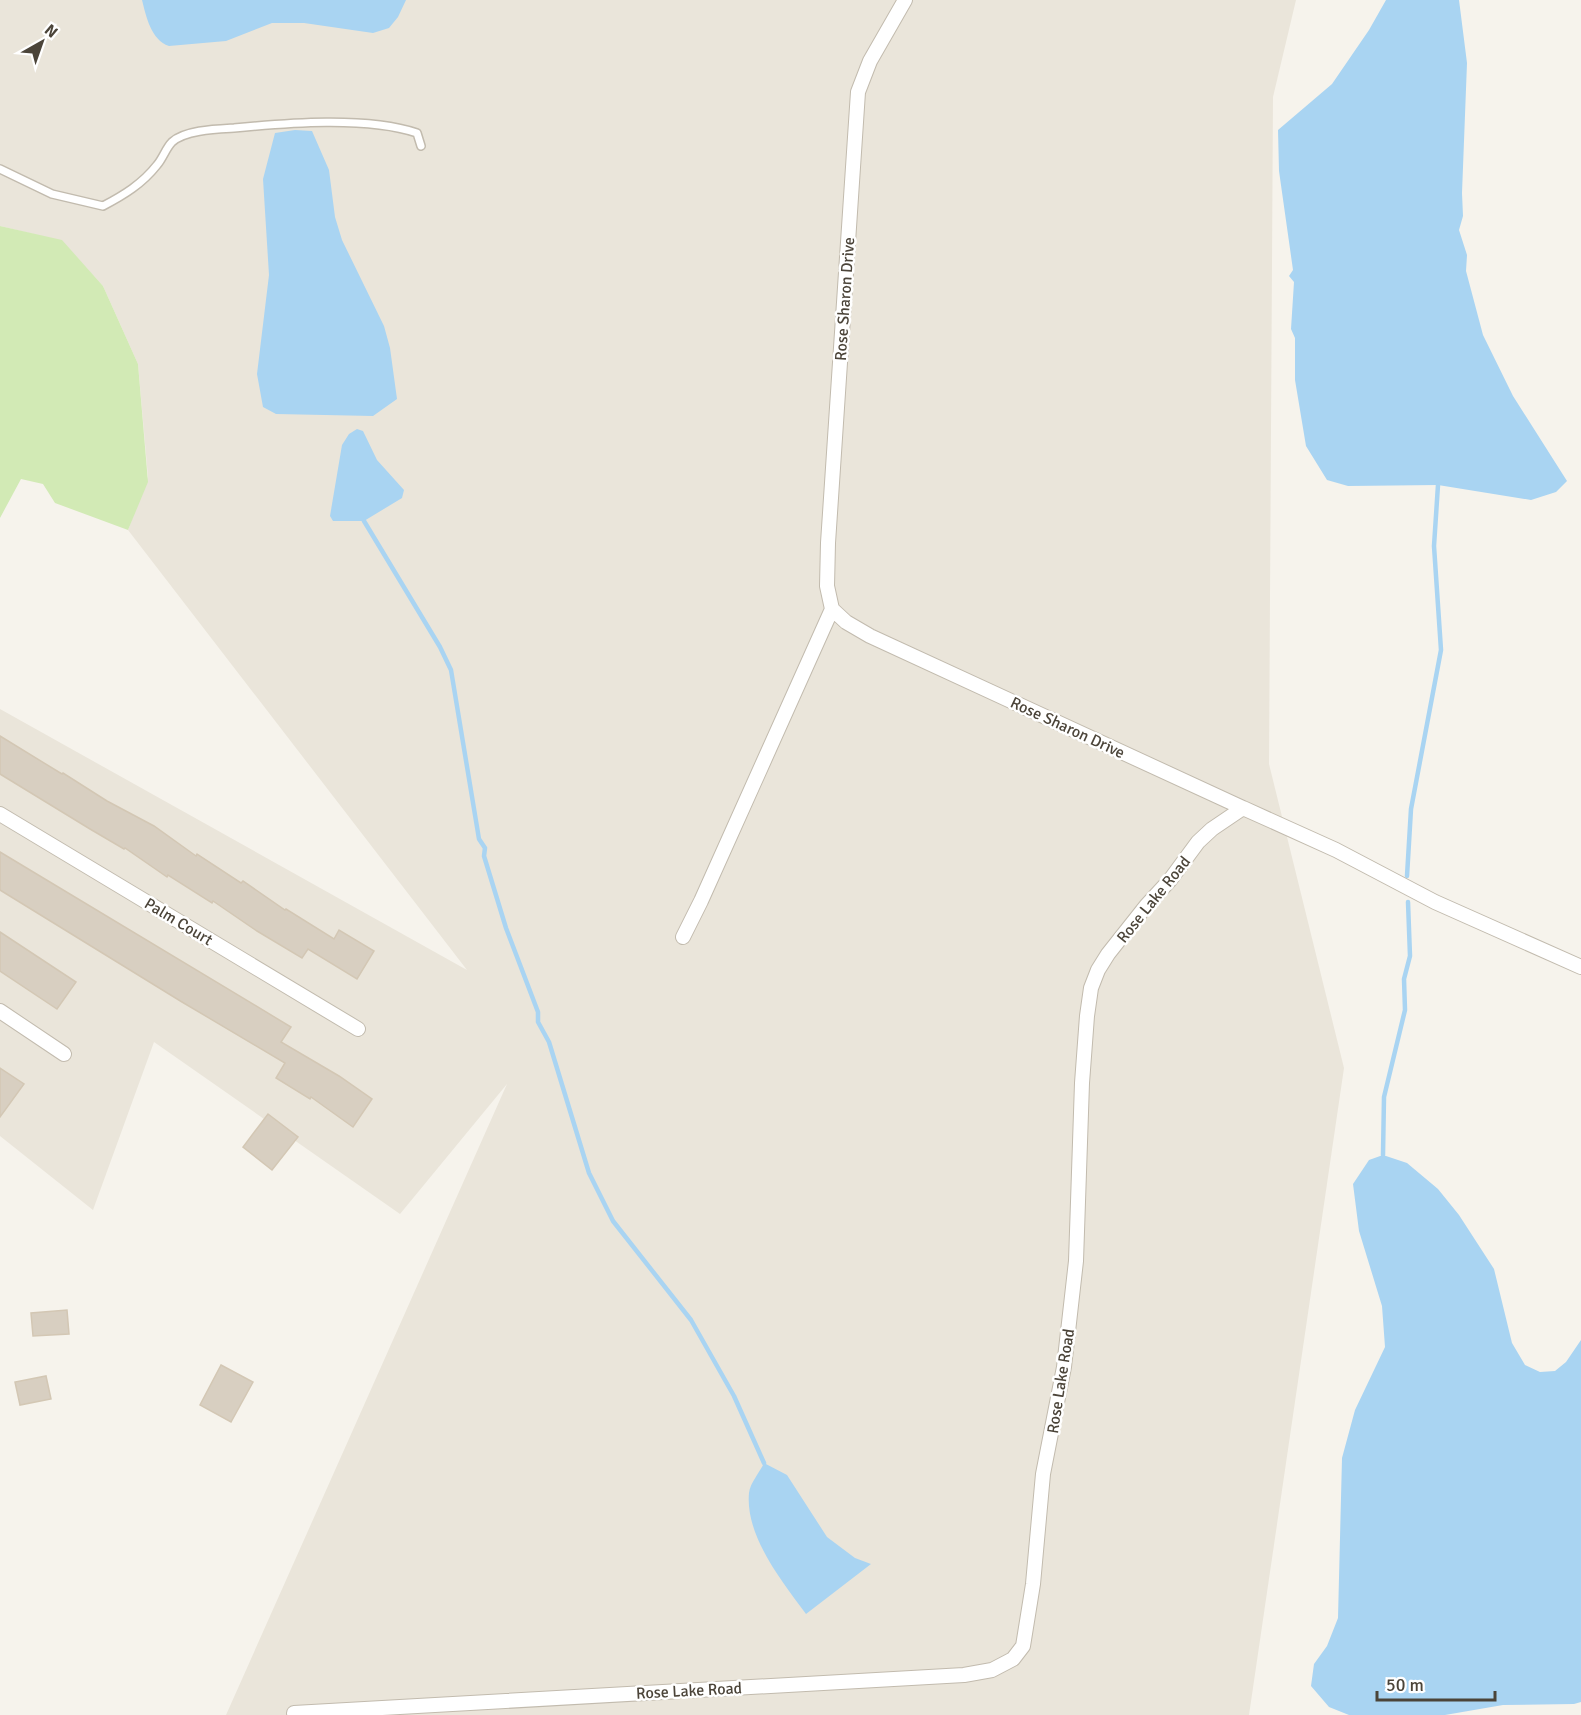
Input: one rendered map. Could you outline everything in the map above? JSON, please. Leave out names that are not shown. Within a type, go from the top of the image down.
[{"type":"street","name":"Rose Sharon Drive","points":[[905,0],[870,61],[858,92],[828,543],[827,586],[832,609],[846,622],[870,636],[1243,808]]},
{"type":"street","points":[[683,937],[832,609]]},
{"type":"street","points":[[1243,808],[1336,850],[1435,903],[1581,967]]},
{"type":"street","name":"Rose Lake Road","points":[[294,1713],[964,1675],[992,1670],[1013,1659],[1023,1646],[1033,1584],[1043,1474],[1064,1367],[1076,1261],[1082,1083],[1091,988],[1108,954],[1170,880],[1198,842],[1212,829],[1243,808]]},
{"type":"street","name":"Palm Court","points":[[0,814],[358,1029]]},
{"type":"street","points":[[0,1011],[64,1054]]},
{"type":"lane","points":[[0,169],[52,194],[103,206],[134,189],[158,164],[172,142],[182,136],[205,130],[283,123],[358,124],[402,128],[417,134],[421,146]]},
{"type":"shaded area","points":[[0,0],[1296,0],[1273,97],[1269,764],[1344,1068],[1249,1715],[226,1715],[507,1084],[400,1214],[154,1042],[93,1210],[0,1136],[0,709],[467,970],[128,530],[148,477],[138,364],[103,286],[62,241],[0,226]]},
{"type":"green space","points":[[0,226],[62,240],[103,286],[138,364],[148,482],[128,530],[55,503],[43,484],[21,479],[0,518]]},
{"type":"water","points":[[142,0],[406,0],[398,17],[389,28],[373,33],[304,23],[272,23],[226,41],[169,46],[158,39],[154,33]]},
{"type":"water","points":[[1386,0],[1459,0],[1467,63],[1463,216],[1459,230],[1467,255],[1466,271],[1483,335],[1513,396],[1567,481],[1556,492],[1531,500],[1438,485],[1348,486],[1327,480],[1306,446],[1295,380],[1295,338],[1291,329],[1294,282],[1289,276],[1293,270],[1279,171],[1278,130],[1332,84],[1369,30]]},
{"type":"water","points":[[295,130],[312,131],[329,170],[335,217],[342,240],[384,326],[390,348],[397,399],[373,416],[276,414],[263,407],[257,374],[269,275],[263,179],[275,133]]},
{"type":"water","points":[[357,429],[363,431],[377,460],[404,490],[402,498],[364,521],[333,521],[330,516],[342,445],[349,434]]},
{"type":"water","points":[[1383,1155],[1407,1163],[1438,1189],[1459,1215],[1494,1269],[1512,1343],[1525,1365],[1540,1372],[1555,1371],[1566,1362],[1581,1340],[1581,1702],[1503,1705],[1445,1715],[1349,1715],[1329,1707],[1311,1686],[1314,1664],[1327,1646],[1338,1618],[1342,1458],[1355,1410],[1385,1347],[1382,1306],[1359,1231],[1353,1184],[1369,1160]]},
{"type":"water","points":[[764,1463],[787,1475],[827,1537],[855,1558],[871,1564],[806,1614],[776,1573],[753,1525],[749,1509],[749,1493]]},
{"type":"building","points":[[0,736],[107,801],[154,826],[196,856],[197,854],[241,883],[243,881],[285,910],[334,939],[339,930],[374,951],[357,979],[308,949],[302,958],[213,901],[212,903],[168,875],[167,877],[125,848],[0,774]]},
{"type":"building","points":[[0,852],[291,1027],[281,1042],[339,1076],[372,1099],[353,1127],[311,1097],[310,1099],[276,1078],[285,1063],[0,890]]},
{"type":"building","points":[[0,932],[76,982],[57,1009],[0,971]]},
{"type":"building","points":[[0,1068],[24,1084],[0,1117]]},
{"type":"building","points":[[268,1114],[298,1137],[272,1170],[243,1147]]},
{"type":"building","points":[[67,1310],[69,1334],[33,1336],[31,1313]]},
{"type":"building","points":[[221,1365],[253,1382],[231,1422],[200,1405]]},
{"type":"building","points":[[46,1376],[51,1399],[20,1405],[15,1382]]},
{"type":"waterway","points":[[1407,876],[1411,809],[1441,650],[1434,546],[1438,485]]},
{"type":"waterway","points":[[364,521],[440,647],[451,670],[479,839],[485,848],[484,856],[506,928],[538,1012],[538,1022],[549,1042],[589,1173],[613,1221],[691,1320],[734,1396],[764,1463]]},
{"type":"waterway","points":[[1383,1155],[1384,1097],[1405,1010],[1404,979],[1410,956],[1408,902]]}]
